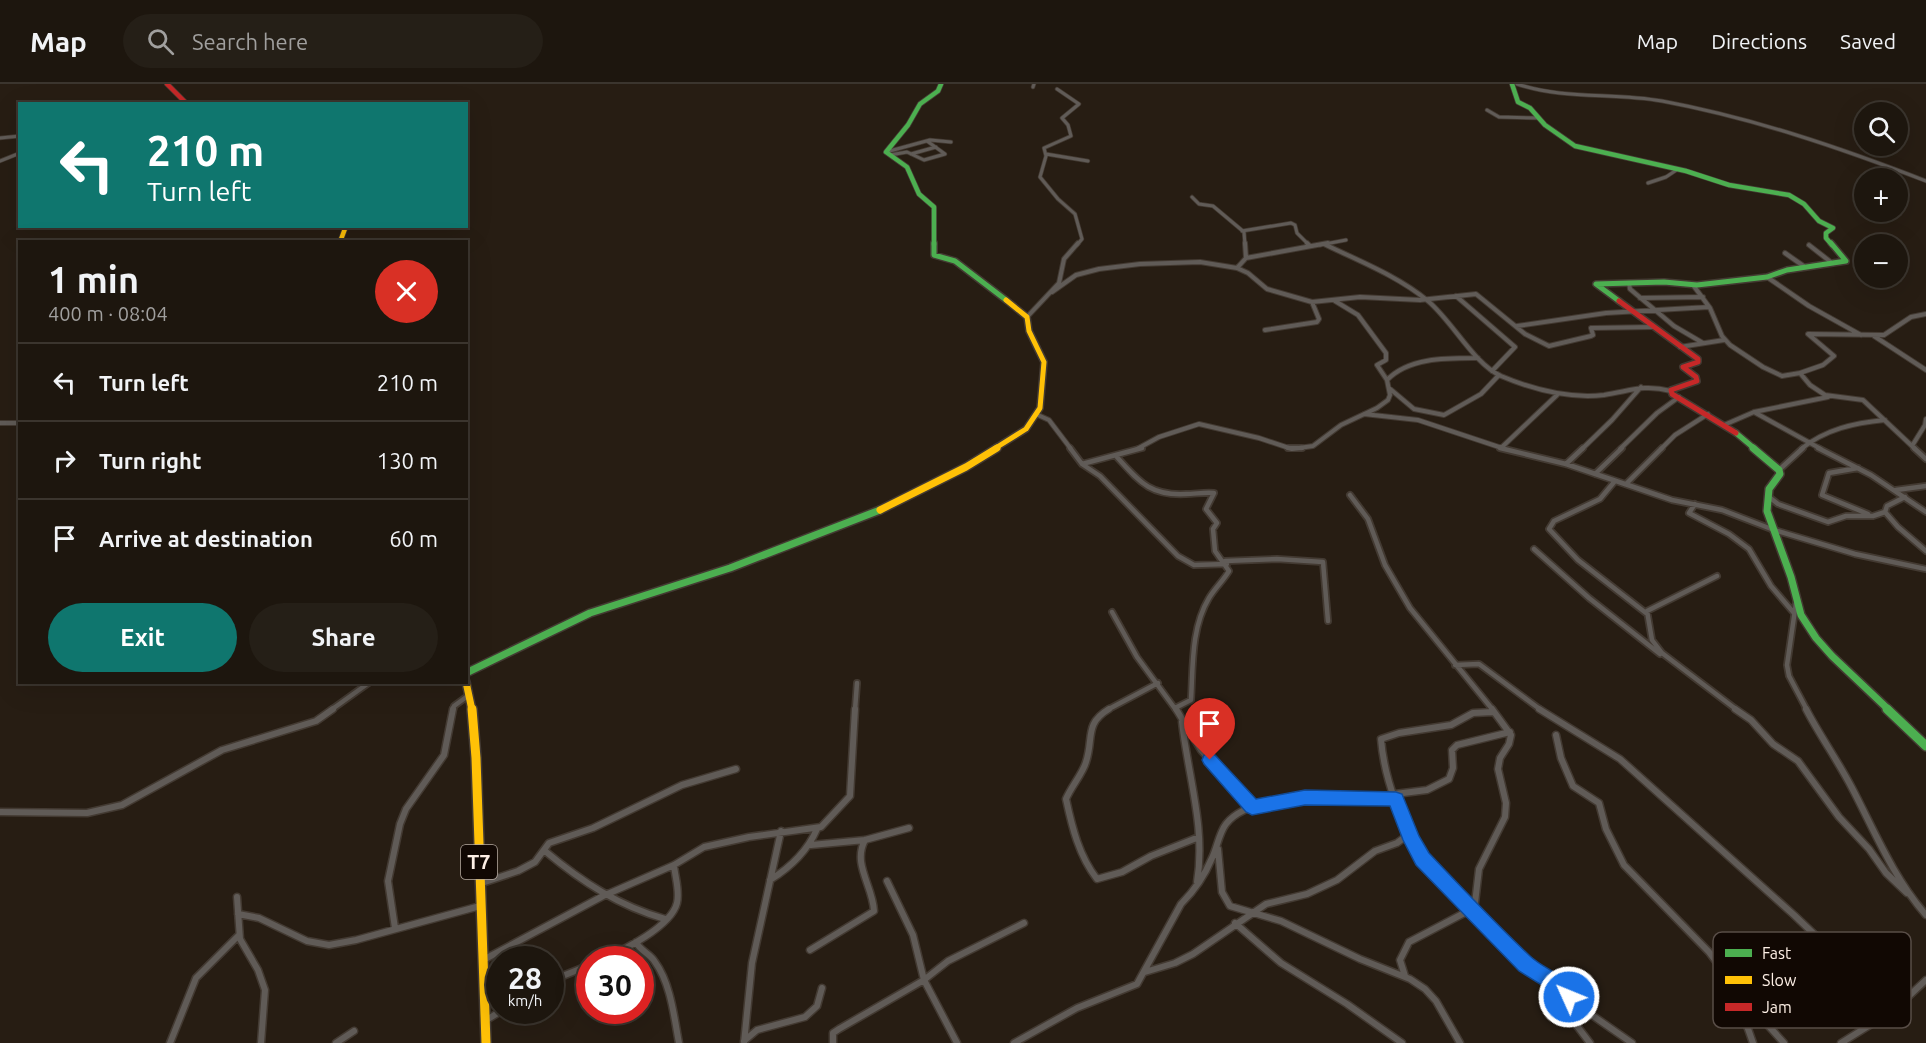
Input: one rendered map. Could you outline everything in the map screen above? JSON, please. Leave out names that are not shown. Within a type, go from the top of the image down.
[{"type":"main road","points":[[167,84],[185,102]]},
{"type":"main road","points":[[468,672],[590,613],[730,568],[901,501],[1010,441],[1026,429],[1038,415],[1042,401],[1044,362],[1029,331],[1027,317],[966,268],[954,261],[934,255],[934,207],[919,194],[906,166],[888,153],[920,104],[938,92],[941,84]]},
{"type":"main road","points":[[1512,84],[1518,102],[1530,108],[1558,137],[1580,148],[1678,169],[1718,182],[1783,194],[1798,200],[1819,221],[1833,228],[1826,233],[1826,238],[1846,261],[1805,267],[1767,277],[1693,285],[1664,282],[1596,284],[1698,359],[1698,362],[1683,367],[1696,376],[1697,381],[1671,391],[1724,425],[1779,470],[1780,474],[1769,489],[1767,511],[1791,577],[1801,615],[1816,638],[1872,696],[1926,746]]},
{"type":"main road","name":"T7","points":[[466,684],[476,758],[486,1043]]},
{"type":"street","points":[[1517,84],[1549,92],[1652,99],[1749,121],[1846,150],[1926,181]]},
{"type":"street","points":[[1027,317],[1052,292],[1060,280],[1064,259],[1082,239],[1075,214],[1058,199],[1040,177],[1046,154],[1045,148],[1071,136],[1068,124],[1062,118],[1079,104],[1057,89]]},
{"type":"street","points":[[1487,110],[1499,117],[1538,118]]},
{"type":"street","points":[[0,138],[18,136]]},
{"type":"street","points":[[888,153],[927,141],[951,142]]},
{"type":"street","points":[[888,153],[907,152],[924,160],[945,154],[927,141]]},
{"type":"street","points":[[911,154],[936,147]]},
{"type":"street","points":[[0,161],[18,154]]},
{"type":"street","points":[[1046,154],[1088,161]]},
{"type":"street","points":[[1648,183],[1666,177],[1678,169]]},
{"type":"street","points":[[1192,197],[1199,204],[1213,206],[1242,231],[1246,258]]},
{"type":"street","points":[[1242,231],[1291,223],[1295,225],[1297,233],[1310,246]]},
{"type":"street","points":[[1237,268],[1246,258],[1346,240]]},
{"type":"street","points":[[1324,244],[1401,282],[1427,300],[1447,318],[1478,358],[1499,375],[1557,395],[1602,395],[1657,386],[1671,391]]},
{"type":"street","points":[[1809,245],[1832,263]]},
{"type":"street","points":[[1785,253],[1805,267]]},
{"type":"street","points":[[1052,292],[1080,274],[1111,267],[1200,262],[1237,268],[1248,273],[1266,289],[1312,302],[1360,297],[1427,300],[1476,294],[1539,343],[1548,346],[1591,336],[1593,335],[1591,328],[1656,327]]},
{"type":"street","points":[[1767,277],[1809,306],[1863,336]]},
{"type":"street","points":[[1629,283],[1630,289],[1655,311],[1680,330],[1703,343]]},
{"type":"street","points":[[1693,285],[1709,307],[1724,340],[1763,367],[1782,376],[1800,373],[1823,364],[1834,356],[1808,334],[1874,336],[1890,333],[1909,316],[1926,314]]},
{"type":"street","points":[[1456,296],[1515,347],[1492,371]]},
{"type":"street","points":[[1640,298],[1703,297]]},
{"type":"street","points":[[1332,301],[1345,305],[1358,315],[1386,353],[1386,360],[1377,365],[1387,380]]},
{"type":"street","points":[[1266,330],[1317,322],[1319,319],[1312,302]]},
{"type":"street","points":[[1517,326],[1596,314],[1709,307]]},
{"type":"street","points":[[1874,336],[1926,370]]},
{"type":"street","points":[[1680,347],[1724,340]]},
{"type":"street","points":[[1082,464],[1116,456],[1123,451],[1141,448],[1160,437],[1199,424],[1259,438],[1292,449],[1306,448],[1317,445],[1341,425],[1378,408],[1388,400],[1387,380],[1392,372],[1440,360],[1478,358]]},
{"type":"street","points":[[1800,373],[1812,386],[1830,397]]},
{"type":"street","points":[[1387,386],[1413,408],[1435,415],[1446,415],[1481,394],[1499,375]]},
{"type":"street","points":[[1566,464],[1612,420],[1641,387]]},
{"type":"street","points":[[1501,448],[1557,395]]},
{"type":"street","points":[[1724,425],[1754,412],[1830,397],[1860,398],[1926,459]]},
{"type":"street","points":[[1595,474],[1657,413],[1679,398]]},
{"type":"street","points":[[1754,412],[1778,427],[1859,468],[1896,490],[1926,512]]},
{"type":"street","points":[[1364,414],[1383,418],[1414,419],[1501,448],[1566,464],[1672,500],[1722,510],[1774,530],[1855,554],[1926,569]]},
{"type":"street","points":[[1626,484],[1675,435],[1708,414]]},
{"type":"street","points":[[1038,415],[1048,420],[1082,464],[1100,476],[1178,556],[1194,565],[1277,559],[1323,562],[1328,621]]},
{"type":"street","points":[[1779,470],[1810,442],[1847,425],[1886,420]]},
{"type":"street","points":[[1912,446],[1926,425],[1926,420]]},
{"type":"street","points":[[0,423],[18,423]]},
{"type":"street","points":[[1116,456],[1142,484],[1149,487],[1184,497],[1214,492],[1206,509],[1217,523],[1213,526],[1214,549],[1226,562],[1228,573],[1220,587],[1208,598],[1197,627],[1191,700],[1175,708]]},
{"type":"street","points":[[1859,468],[1829,473],[1822,495],[1873,516]]},
{"type":"street","points":[[1614,481],[1600,499],[1554,521],[1549,529],[1566,548],[1622,596],[1646,613],[1652,640],[1665,657]]},
{"type":"street","points":[[1896,490],[1926,486]]},
{"type":"street","points":[[1350,495],[1368,519],[1385,565],[1410,608],[1510,732],[1510,745],[1501,755],[1499,762],[1499,781],[1506,812],[1480,868],[1479,897],[1472,909],[1408,943],[1400,961],[1405,976]]},
{"type":"street","points":[[1768,497],[1778,504],[1828,522],[1846,516],[1873,516],[1885,512]]},
{"type":"street","points":[[1885,512],[1887,506],[1905,497]]},
{"type":"street","points":[[1695,504],[1689,513],[1729,534],[1749,549],[1771,586],[1794,613]]},
{"type":"street","points":[[1885,512],[1898,527],[1926,550]]},
{"type":"street","points":[[1534,549],[1641,640],[1690,673],[1714,695],[1751,720],[1773,744],[1798,761],[1839,817],[1869,849],[1886,873],[1926,915]]},
{"type":"street","points":[[1646,613],[1656,605],[1717,576]]},
{"type":"street","points":[[1797,603],[1787,665],[1789,676],[1907,893]]},
{"type":"street","points":[[1112,612],[1141,662],[1158,683],[1201,750],[1252,807]]},
{"type":"street","points":[[1455,664],[1479,664],[1549,716],[1590,738],[1620,759],[1812,932]]},
{"type":"street","points":[[483,960],[603,896],[674,865],[711,845],[781,831],[817,829],[825,824],[838,804],[850,796],[857,683]]},
{"type":"street","points":[[1158,683],[1143,689],[1097,716],[1091,732],[1086,763],[1070,788],[1066,806],[1087,866],[1097,879],[1122,872],[1151,856],[1199,837]]},
{"type":"street","points":[[0,812],[87,813],[122,805],[222,750],[316,720],[367,684]]},
{"type":"street","points":[[395,928],[388,897],[388,881],[403,815],[426,777],[444,755],[454,706],[469,695]]},
{"type":"street","points":[[1493,712],[1473,713],[1451,725],[1400,732],[1381,739],[1396,797],[1409,834],[1422,859],[1542,980],[1590,1043]]},
{"type":"street","points":[[1181,719],[1184,754],[1192,786],[1201,860],[1195,888]]},
{"type":"street","points":[[1014,1043],[1077,1008],[1135,986],[1145,972],[1180,904],[1195,888],[1228,822],[1252,807],[1305,798],[1396,797],[1434,787],[1452,775],[1452,750],[1457,745],[1510,732]]},
{"type":"street","points":[[1556,735],[1561,758],[1573,786],[1599,803],[1606,829],[1623,863],[1713,958]]},
{"type":"street","points":[[479,883],[526,867],[536,861],[549,843],[593,828],[682,785],[736,769]]},
{"type":"street","points":[[811,845],[865,840],[909,828]]},
{"type":"street","points":[[770,880],[791,867],[811,845],[817,829]]},
{"type":"street","points":[[744,1042],[750,972],[758,926],[781,831]]},
{"type":"street","points":[[1145,972],[1175,963],[1193,954],[1250,913],[1272,902],[1322,888],[1337,880],[1375,851],[1397,843],[1409,834]]},
{"type":"street","points":[[810,950],[874,911],[874,899],[861,861],[862,844],[865,840]]},
{"type":"street","points":[[1218,846],[1224,899],[1235,909],[1269,917],[1361,959],[1405,976],[1427,991],[1440,1008],[1460,1043]]},
{"type":"street","points":[[545,851],[603,896],[649,915],[665,919]]},
{"type":"street","points":[[628,946],[665,919],[677,905],[674,865]]},
{"type":"street","points":[[887,881],[912,934],[924,980],[957,1043]]},
{"type":"street","points":[[237,897],[239,935],[263,980],[265,990],[264,1030],[261,1043]]},
{"type":"street","points":[[238,914],[259,918],[307,941],[329,945],[356,940],[480,906]]},
{"type":"street","points":[[833,1043],[833,1033],[839,1029],[924,980],[964,951],[1024,923]]},
{"type":"street","points":[[1235,923],[1281,963],[1347,1004],[1402,1043]]},
{"type":"street","points":[[170,1043],[196,978],[239,935]]},
{"type":"street","points":[[636,942],[641,952],[654,959],[661,973],[679,1043]]},
{"type":"street","points":[[1526,965],[1547,976],[1586,1011],[1632,1043]]},
{"type":"street","points":[[1911,994],[1926,980]]},
{"type":"street","points":[[744,1042],[757,1030],[805,1017],[818,1006],[822,988]]},
{"type":"street","points":[[1748,1028],[1754,1043]]},
{"type":"street","points":[[1771,1028],[1784,1043]]},
{"type":"street","points":[[1841,1043],[1865,1028]]},
{"type":"street","points":[[336,1043],[354,1031]]},
{"type":"traffic: fast","points":[[941,84],[938,91],[920,104],[908,125],[886,152],[907,167],[919,194],[934,207],[934,255],[955,261],[1006,300]]},
{"type":"traffic: fast","points":[[1512,84],[1518,102],[1530,108],[1545,125],[1575,146],[1686,171],[1729,185],[1789,195],[1804,204],[1819,221],[1833,228],[1826,233],[1826,238],[1846,261],[1787,270],[1767,277],[1697,285],[1664,282],[1596,284],[1619,301]]},
{"type":"traffic: fast","points":[[1736,433],[1779,470],[1780,474],[1769,489],[1767,511],[1791,577],[1801,615],[1816,638],[1832,656],[1926,746]]},
{"type":"traffic: fast","points":[[468,672],[590,613],[730,568],[880,510]]},
{"type":"traffic: slow","points":[[341,240],[345,228]]},
{"type":"traffic: slow","points":[[880,510],[966,467],[1026,429],[1040,408],[1044,362],[1029,331],[1027,317],[1006,300]]},
{"type":"traffic: slow","points":[[466,684],[472,709],[476,758],[486,1043]]},
{"type":"traffic: jam","points":[[167,84],[185,102]]},
{"type":"traffic: jam","points":[[1619,301],[1698,359],[1698,362],[1683,367],[1696,377],[1697,381],[1671,390],[1672,394],[1736,433]]},
{"type":"route","points":[[1210,760],[1252,807],[1275,801],[1305,798],[1396,799],[1411,840],[1422,859],[1526,965],[1552,980],[1569,997]]}]
